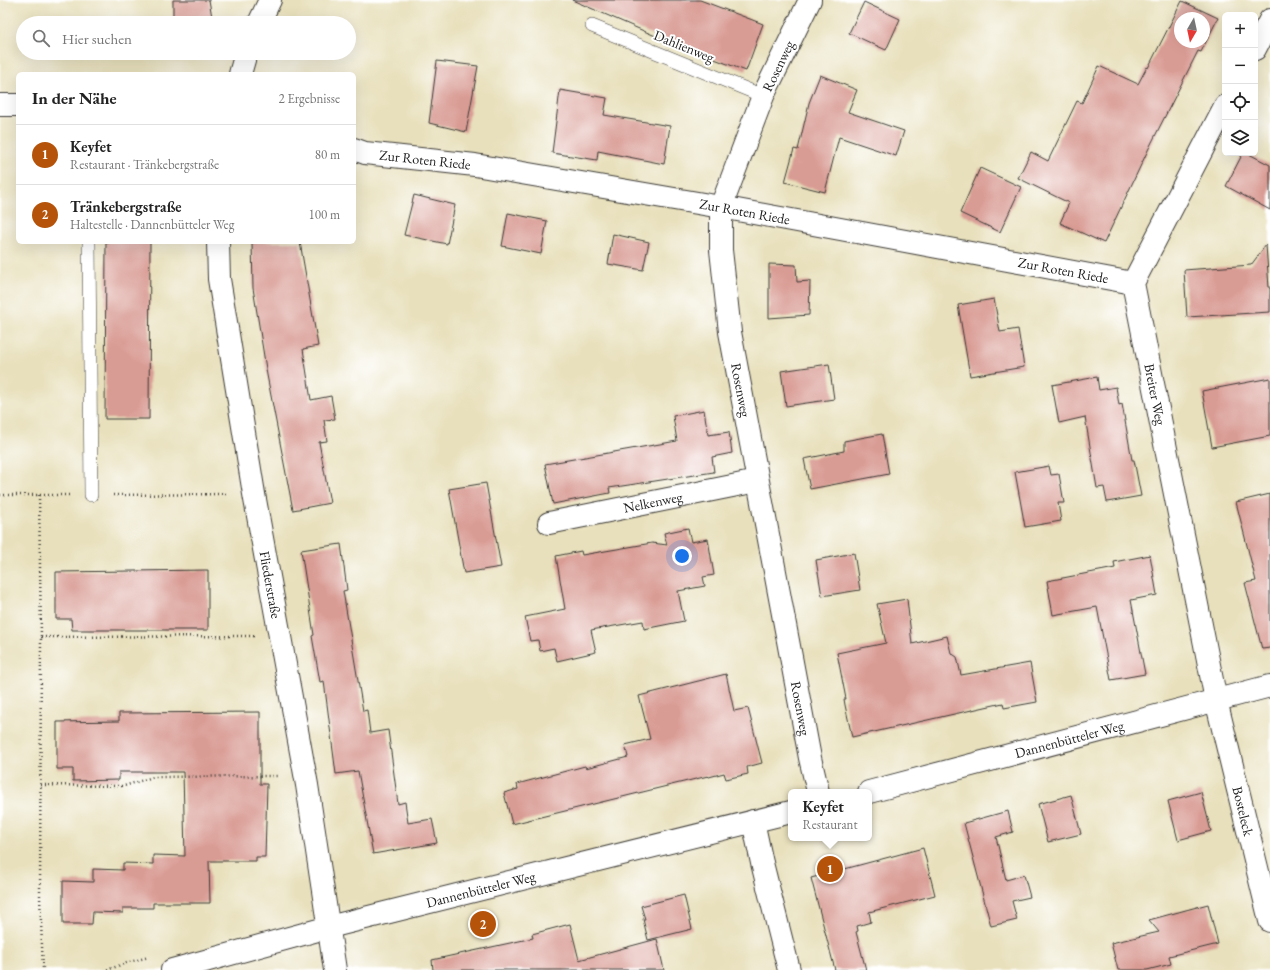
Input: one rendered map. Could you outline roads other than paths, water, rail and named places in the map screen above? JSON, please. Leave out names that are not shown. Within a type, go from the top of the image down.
[{"type":"street","points":[[262,16],[270,0]]},
{"type":"street","name":"Rosenweg","points":[[810,0],[763,96],[721,207],[721,250],[730,332],[810,758],[817,789]]},
{"type":"street","points":[[1256,48],[1270,20]]},
{"type":"street","points":[[241,72],[244,60]]},
{"type":"street","points":[[0,104],[16,105]]},
{"type":"street","points":[[1133,283],[1222,112]]},
{"type":"street","name":"Zur Roten Riede","points":[[356,150],[365,152],[475,165],[721,207],[1133,283]]},
{"type":"street","name":"Fliederstraße","points":[[218,244],[220,279],[254,494],[307,785],[335,970]]},
{"type":"street","name":"Breiter Weg","points":[[1133,283],[1216,700]]},
{"type":"street","name":"Nelkenweg","points":[[549,523],[758,481]]},
{"type":"street","name":"Dannenbütteler Weg","points":[[872,791],[1270,686]]},
{"type":"street","name":"Bosteleck","points":[[1216,700],[1270,921]]},
{"type":"street","name":"Dannenbütteler Weg","points":[[172,970],[329,927],[788,813]]},
{"type":"street","points":[[753,821],[789,970]]},
{"type":"lane","name":"Dahlienweg","points":[[592,26],[763,96]]},
{"type":"lane","points":[[89,244],[91,495]]},
{"type":"place","name":"Keyfet","points":[[830,869]]},
{"type":"place","name":"Tränkebergstraße","points":[[483,924]]}]
